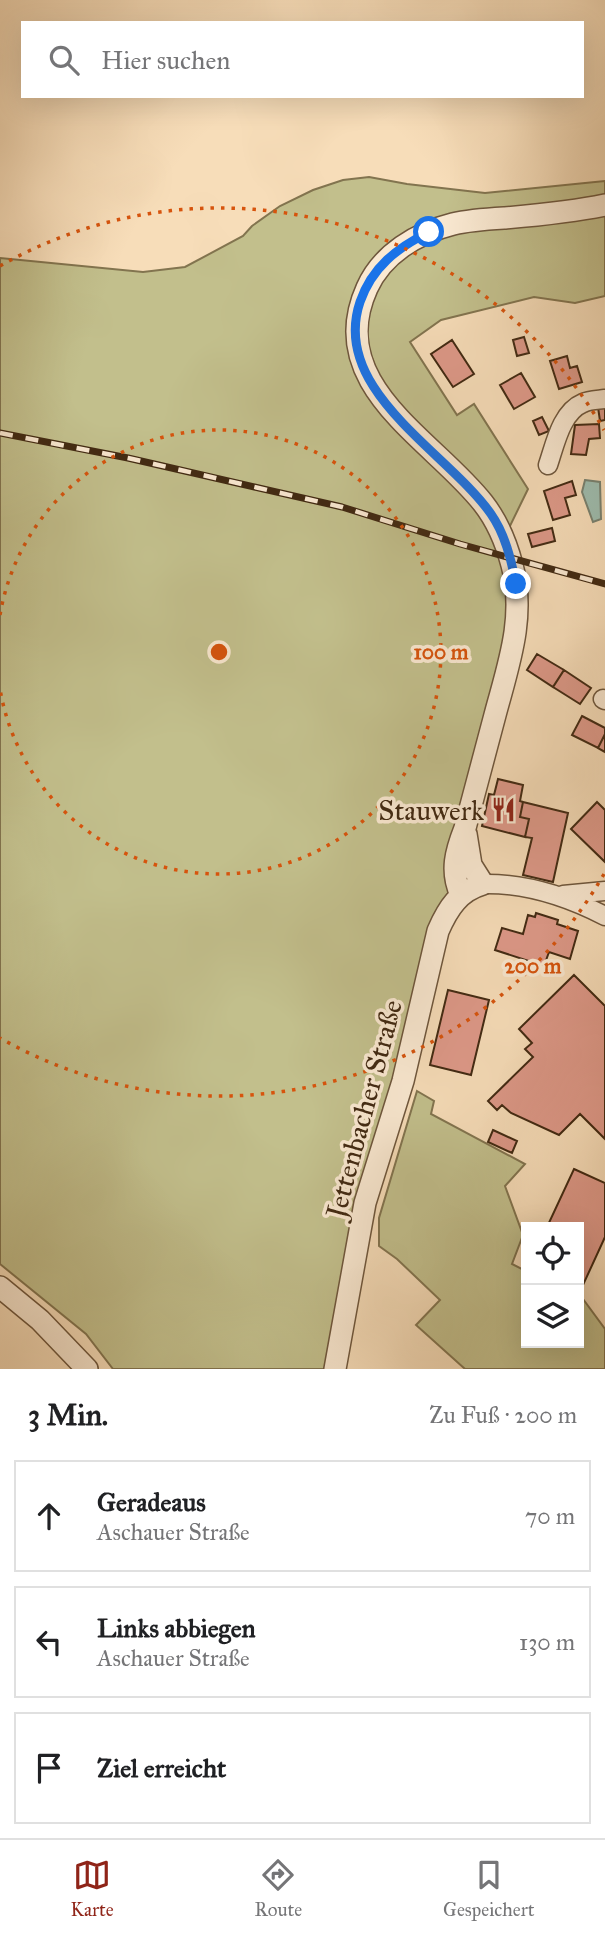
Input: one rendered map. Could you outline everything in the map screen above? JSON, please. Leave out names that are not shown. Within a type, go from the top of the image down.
[{"type":"street","points":[[605,205],[574,211],[453,223],[429,232],[405,244],[376,270],[356,316],[363,368],[376,392],[481,501],[500,530],[513,568],[517,600],[516,636],[466,828],[454,863],[460,894],[483,884],[505,884],[584,905],[605,916]]},
{"type":"street","points":[[548,465],[564,420],[572,410],[583,402],[605,399]]},
{"type":"street","points":[[466,828],[471,865],[483,884]]},
{"type":"street","points":[[555,896],[605,891]]},
{"type":"street","name":"Jettenbacher Straße","points":[[335,1369],[365,1203],[403,1081],[438,931],[460,894]]},
{"type":"street","points":[[0,1287],[40,1320],[87,1369]]},
{"type":"shaded area","points":[[369,177],[485,193],[605,181],[605,196],[452,217],[356,291],[349,310],[351,350],[478,504],[496,533],[514,614],[452,864],[448,898],[327,1369],[113,1369],[86,1334],[0,1264],[0,258],[143,272],[185,267],[243,236],[280,206],[313,190],[343,180]]},
{"type":"shaded area","points":[[605,213],[605,296],[575,303],[534,297],[441,320],[410,342],[457,415],[474,404],[528,489],[508,530],[385,395],[362,329],[372,290],[407,252],[458,230]]},
{"type":"shaded area","points":[[585,480],[600,482],[601,519],[593,522],[582,492]]},
{"type":"shaded area","points":[[417,1091],[434,1101],[431,1114],[525,1164],[505,1186],[521,1230],[521,1240],[512,1264],[521,1268],[521,1348],[584,1348],[584,1300],[605,1329],[605,1369],[465,1369],[416,1325],[440,1300],[397,1259],[379,1246],[379,1218]]},
{"type":"building","points":[[524,337],[529,353],[517,356],[513,340]]},
{"type":"building","points":[[452,340],[474,374],[453,387],[431,354]]},
{"type":"building","points":[[567,356],[570,368],[577,366],[582,382],[559,389],[550,361]]},
{"type":"building","points":[[521,373],[535,397],[514,409],[500,385]]},
{"type":"building","points":[[605,406],[605,420],[600,421],[598,407]]},
{"type":"building","points":[[542,417],[549,431],[539,435],[533,421]]},
{"type":"building","points":[[599,424],[600,438],[589,439],[586,455],[571,454],[575,425]]},
{"type":"building","points":[[572,481],[576,495],[565,498],[570,515],[553,520],[544,491]]},
{"type":"building","points":[[552,528],[555,541],[532,547],[528,534]]},
{"type":"building","points":[[537,654],[564,670],[553,687],[527,670]]},
{"type":"building","points":[[564,670],[591,688],[580,704],[553,687]]},
{"type":"building","points":[[582,716],[605,728],[598,748],[572,735]]},
{"type":"building","points":[[605,734],[605,752],[598,748]]},
{"type":"building","name":"Stauwerk","points":[[498,779],[523,785],[520,817],[529,819],[525,837],[482,826],[489,794],[494,795]]},
{"type":"building","points":[[523,802],[568,813],[553,882],[523,875],[532,838],[525,837],[529,819],[520,817]]},
{"type":"building","points":[[597,802],[605,810],[605,862],[571,829]]},
{"type":"building","points":[[536,913],[558,920],[557,924],[578,931],[570,959],[549,952],[544,966],[495,950],[502,928],[523,934],[528,915],[535,917]]},
{"type":"building","points":[[574,975],[605,1006],[605,1139],[580,1114],[559,1135],[511,1113],[502,1105],[497,1110],[488,1101],[533,1057],[525,1049],[532,1043],[519,1029]]},
{"type":"building","points":[[448,990],[489,1000],[471,1075],[430,1065]]},
{"type":"building","points":[[493,1130],[517,1141],[512,1153],[488,1142]]},
{"type":"building","points":[[574,1169],[605,1183],[605,1237],[584,1283],[584,1222],[549,1222]]},
{"type":"railway","points":[[0,433],[128,458],[342,507],[460,544],[605,584]]},
{"type":"place","name":"Stauwerk","points":[[504,810]]},
{"type":"route","points":[[429,232],[405,244],[388,257],[370,280],[356,316],[363,368],[376,392],[481,501],[492,516],[506,545],[516,584]]}]
